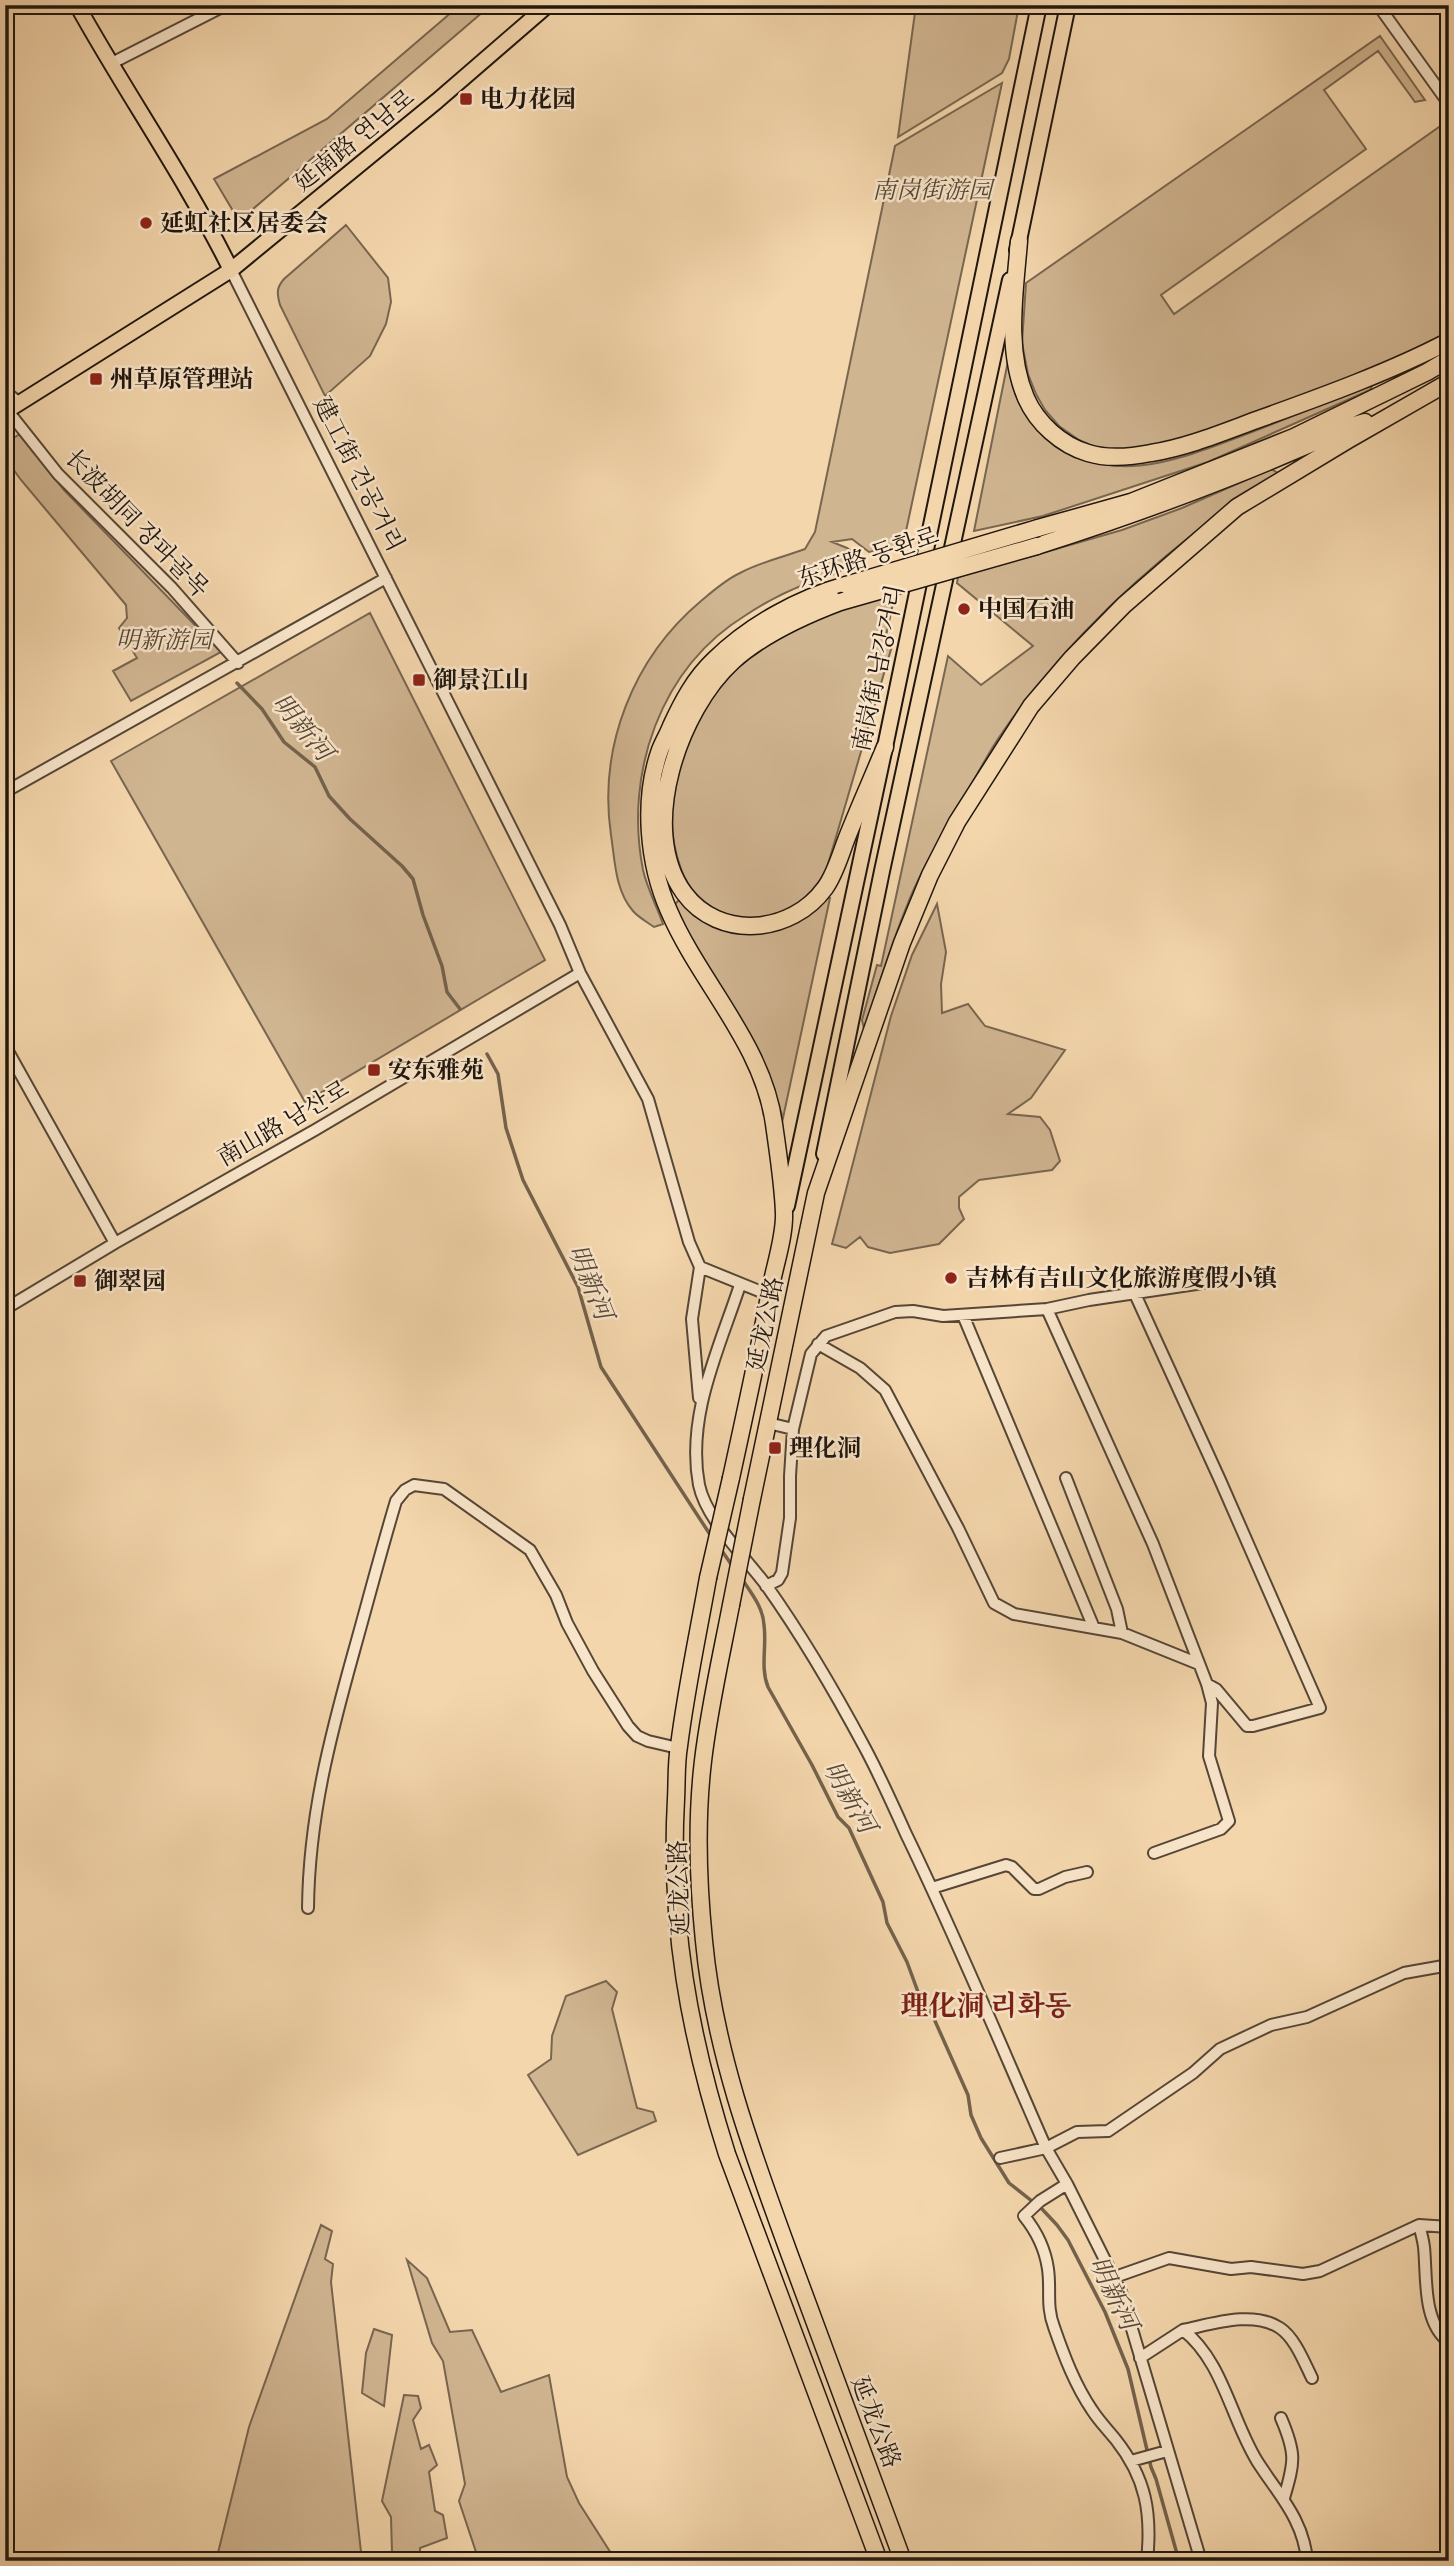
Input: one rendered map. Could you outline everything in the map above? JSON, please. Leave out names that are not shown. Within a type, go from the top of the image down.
[{"type":"highway","points":[[1019,241],[1013,327],[1020,382],[1038,419],[1069,445],[1089,454],[1122,457],[1153,453],[1189,443],[1321,397],[1449,341]]},
{"type":"highway","name":"东环路 동환로","points":[[785,1216],[774,1121],[767,1094],[734,1023],[668,911],[658,880],[653,851],[651,799],[660,750],[680,705],[712,662],[736,640],[771,617],[828,590],[1131,502],[1294,437],[1449,359]]},
{"type":"highway","points":[[816,1193],[902,943],[930,875],[957,822],[1031,706],[1072,658],[1124,605],[1237,507],[1449,382]]},
{"type":"highway","points":[[886,747],[826,888],[802,911],[772,924],[737,926],[712,916],[684,893],[674,875],[668,855],[664,815],[676,751],[690,718],[709,688],[733,660],[790,624],[840,602],[1037,546],[1206,488],[1348,427],[1390,415]]},
{"type":"highway","name":"延龙公路","points":[[816,1193],[710,1708],[700,1798],[700,1893],[704,1944],[721,2044],[750,2143],[903,2561]]},
{"type":"highway","name":"延龙公路","points":[[785,1216],[709,1578],[678,1748],[673,1839],[676,1922],[687,2002],[709,2097],[744,2203],[879,2561]]},
{"type":"main road","name":"建工街 건공거리","points":[[78,5],[110,64],[213,234],[231,270]]},
{"type":"main road","name":"延南路 연남로","points":[[11,409],[231,270],[437,101],[548,5]]},
{"type":"main road","name":"南岗街 남강거리","points":[[785,1216],[886,747],[1039,5]]},
{"type":"main road","name":"南岗街 남강거리","points":[[816,1193],[884,858],[1068,5]]},
{"type":"street","points":[[110,64],[226,5]]},
{"type":"street","points":[[1378,5],[1449,104]]},
{"type":"street","name":"建工街 건공거리","points":[[231,270],[561,925],[580,973],[648,1099],[689,1241],[700,1267]]},
{"type":"street","name":"长波胡同 장파골목","points":[[5,392],[11,409],[58,474],[172,588],[238,663]]},
{"type":"street","points":[[5,792],[386,578]]},
{"type":"street","name":"南山路 남산로","points":[[5,1309],[580,973]]},
{"type":"street","points":[[5,1046],[115,1243]]},
{"type":"street","points":[[700,1406],[692,1319],[700,1267],[769,1295]]},
{"type":"street","points":[[766,1586],[778,1580],[786,1554],[793,1429],[806,1368],[818,1344],[826,1336],[895,1312],[963,1315],[1047,1309],[1216,1281]]},
{"type":"street","points":[[740,1285],[700,1406],[696,1449],[699,1486],[705,1503],[766,1586],[821,1671],[866,1749],[932,1888],[1046,2148],[1068,2184],[1115,2277],[1140,2358],[1162,2453],[1201,2561]]},
{"type":"street","points":[[1135,1293],[1320,1708],[1247,1726],[1216,1689],[1207,1684]]},
{"type":"street","points":[[1047,1309],[1153,1544],[1212,1703],[1209,1756],[1228,1821],[1221,1829],[1154,1853]]},
{"type":"street","points":[[963,1315],[1094,1628]]},
{"type":"street","points":[[818,1344],[860,1368],[885,1391],[958,1528],[994,1603],[1014,1614],[1122,1633],[1199,1664]]},
{"type":"street","points":[[768,1423],[793,1429]]},
{"type":"street","points":[[1066,1478],[1117,1609],[1122,1633]]},
{"type":"street","points":[[308,1908],[315,1815],[326,1755],[396,1501],[405,1490],[414,1485],[444,1489],[530,1550],[556,1595],[593,1671],[628,1726],[637,1736],[648,1741],[678,1748]]},
{"type":"street","points":[[932,1888],[999,1865],[1012,1867],[1034,1889],[1087,1872]]},
{"type":"street","points":[[1000,2158],[1046,2148],[1077,2132],[1108,2131],[1193,2073],[1220,2049],[1271,2025],[1307,2017],[1404,1973],[1449,1965]]},
{"type":"street","points":[[1068,2184],[1036,2204],[1024,2216],[1037,2231],[1043,2246],[1048,2270],[1047,2303],[1077,2386],[1093,2413],[1136,2460],[1147,2498],[1147,2561]]},
{"type":"street","points":[[1115,2277],[1169,2258],[1231,2269],[1251,2267],[1303,2274],[1320,2271],[1419,2225],[1449,2227]]},
{"type":"street","points":[[1419,2225],[1424,2245],[1426,2295],[1437,2328],[1449,2342]]},
{"type":"street","points":[[1140,2358],[1183,2330],[1221,2322],[1261,2319],[1281,2329],[1296,2347],[1312,2378]]},
{"type":"street","points":[[1183,2330],[1196,2340],[1221,2382],[1257,2460],[1300,2526],[1307,2561]]},
{"type":"street","points":[[1281,2418],[1293,2447],[1293,2470],[1284,2498]]},
{"type":"street","points":[[1136,2460],[1162,2453]]},
{"type":"green space","points":[[460,5],[491,5],[239,221],[214,179],[327,119]]},
{"type":"green space","points":[[916,5],[1019,5],[1009,59],[1002,73],[898,137]]},
{"type":"green space","points":[[1380,36],[1425,100],[1415,102],[1378,51],[1324,90],[1366,149],[1161,295],[1174,314],[1449,120],[1449,334],[1352,378],[1157,448],[1102,450],[1079,440],[1059,426],[1045,410],[1028,374],[1022,343],[1026,283]]},
{"type":"green space","name":"南岗街游园","points":[[1002,83],[903,545],[869,552],[852,539],[832,542],[847,548],[860,558],[839,572],[788,591],[746,615],[716,637],[691,664],[671,693],[655,726],[639,797],[638,833],[643,870],[663,924],[654,927],[635,913],[627,903],[617,875],[611,835],[608,802],[610,769],[626,706],[656,649],[701,601],[724,582],[748,569],[805,549],[815,532],[895,146]]},
{"type":"green space","points":[[346,225],[388,278],[391,302],[386,324],[370,356],[325,396],[280,305],[278,291],[284,279]]},
{"type":"green space","points":[[1008,361],[1012,385],[1020,404],[1040,430],[1072,454],[1095,463],[1120,466],[1145,465],[1195,453],[1368,385],[1372,386],[1370,390],[1208,462],[1043,516],[974,531]]},
{"type":"green space","name":"明新游园","points":[[20,434],[64,490],[221,652],[131,701],[113,671],[137,658],[119,628],[127,618],[126,605],[5,458],[5,443]]},
{"type":"green space","points":[[1271,469],[1278,473],[1200,528],[1128,590],[1093,623],[1030,694],[988,754],[920,876],[864,1029],[862,1020],[877,965],[881,966],[948,656],[981,685],[1033,646],[957,583],[958,577],[1122,530],[1182,508]]},
{"type":"green space","points":[[895,594],[884,645],[892,646],[826,871],[804,899],[773,918],[749,921],[713,908],[693,891],[684,877],[673,836],[672,802],[678,769],[690,736],[707,706],[728,678],[753,655],[780,636],[821,617]]},
{"type":"green space","points":[[370,613],[545,960],[305,1102],[111,761]]},
{"type":"green space","points":[[830,898],[783,1118],[765,1065],[694,948],[673,906],[679,900],[706,922],[729,930]]},
{"type":"green space","points":[[937,904],[946,952],[941,984],[942,1013],[968,1004],[985,1026],[1065,1050],[1031,1098],[1008,1114],[1040,1117],[1050,1130],[1060,1161],[1052,1170],[979,1180],[959,1197],[959,1208],[964,1219],[939,1244],[890,1253],[868,1247],[860,1237],[846,1248],[832,1244],[891,1016],[912,955]]},
{"type":"green space","points":[[606,1981],[617,1992],[612,2009],[637,2108],[653,2112],[656,2121],[578,2155],[528,2075],[551,2059],[552,2036],[566,1996]]},
{"type":"green space","points":[[321,2225],[332,2231],[325,2259],[333,2264],[331,2282],[362,2561],[216,2561],[249,2427]]},
{"type":"green space","points":[[407,2260],[427,2278],[450,2332],[472,2330],[501,2392],[549,2375],[567,2477],[579,2503],[616,2561],[479,2561],[459,2501],[465,2484],[443,2361],[432,2343]]},
{"type":"green space","points":[[374,2329],[392,2335],[384,2406],[362,2393],[366,2353]]},
{"type":"green space","points":[[404,2395],[418,2396],[421,2408],[413,2420],[421,2449],[429,2445],[437,2465],[429,2472],[435,2511],[443,2515],[447,2538],[420,2548],[420,2561],[397,2561],[392,2553],[391,2517],[382,2501]]},
{"type":"waterway","name":"明新河","points":[[237,683],[262,709],[284,742],[315,767],[329,796],[413,879],[442,966],[447,992],[460,1009]]},
{"type":"waterway","name":"明新河","points":[[487,1054],[498,1074],[506,1128],[523,1180],[578,1287],[601,1367],[711,1536]]},
{"type":"waterway","name":"明新河","points":[[720,1548],[733,1567]]},
{"type":"waterway","name":"明新河","points":[[742,1579],[756,1600],[763,1618],[764,1672],[768,1687],[838,1817],[849,1828],[883,1902],[887,1923],[907,1962],[918,1992],[927,2003],[968,2095],[971,2115],[981,2138],[1009,2183],[1042,2209],[1068,2240],[1105,2312],[1128,2369],[1151,2467],[1179,2561]]},
{"type":"place","name":"电力花园","points":[[466,99]]},
{"type":"place","name":"延虹社区居委会","points":[[146,223]]},
{"type":"place","name":"州草原管理站","points":[[96,379]]},
{"type":"place","name":"中国石油","points":[[964,609]]},
{"type":"place","name":"御景江山","points":[[419,680]]},
{"type":"place","name":"安东雅苑","points":[[374,1070]]},
{"type":"place","name":"吉林有吉山文化旅游度假小镇","points":[[951,1278]]},
{"type":"place","name":"御翠园","points":[[80,1281]]},
{"type":"place","name":"理化洞","points":[[775,1448]]},
{"type":"district","name":"理化洞 리화동","points":[[986,2005]]}]
